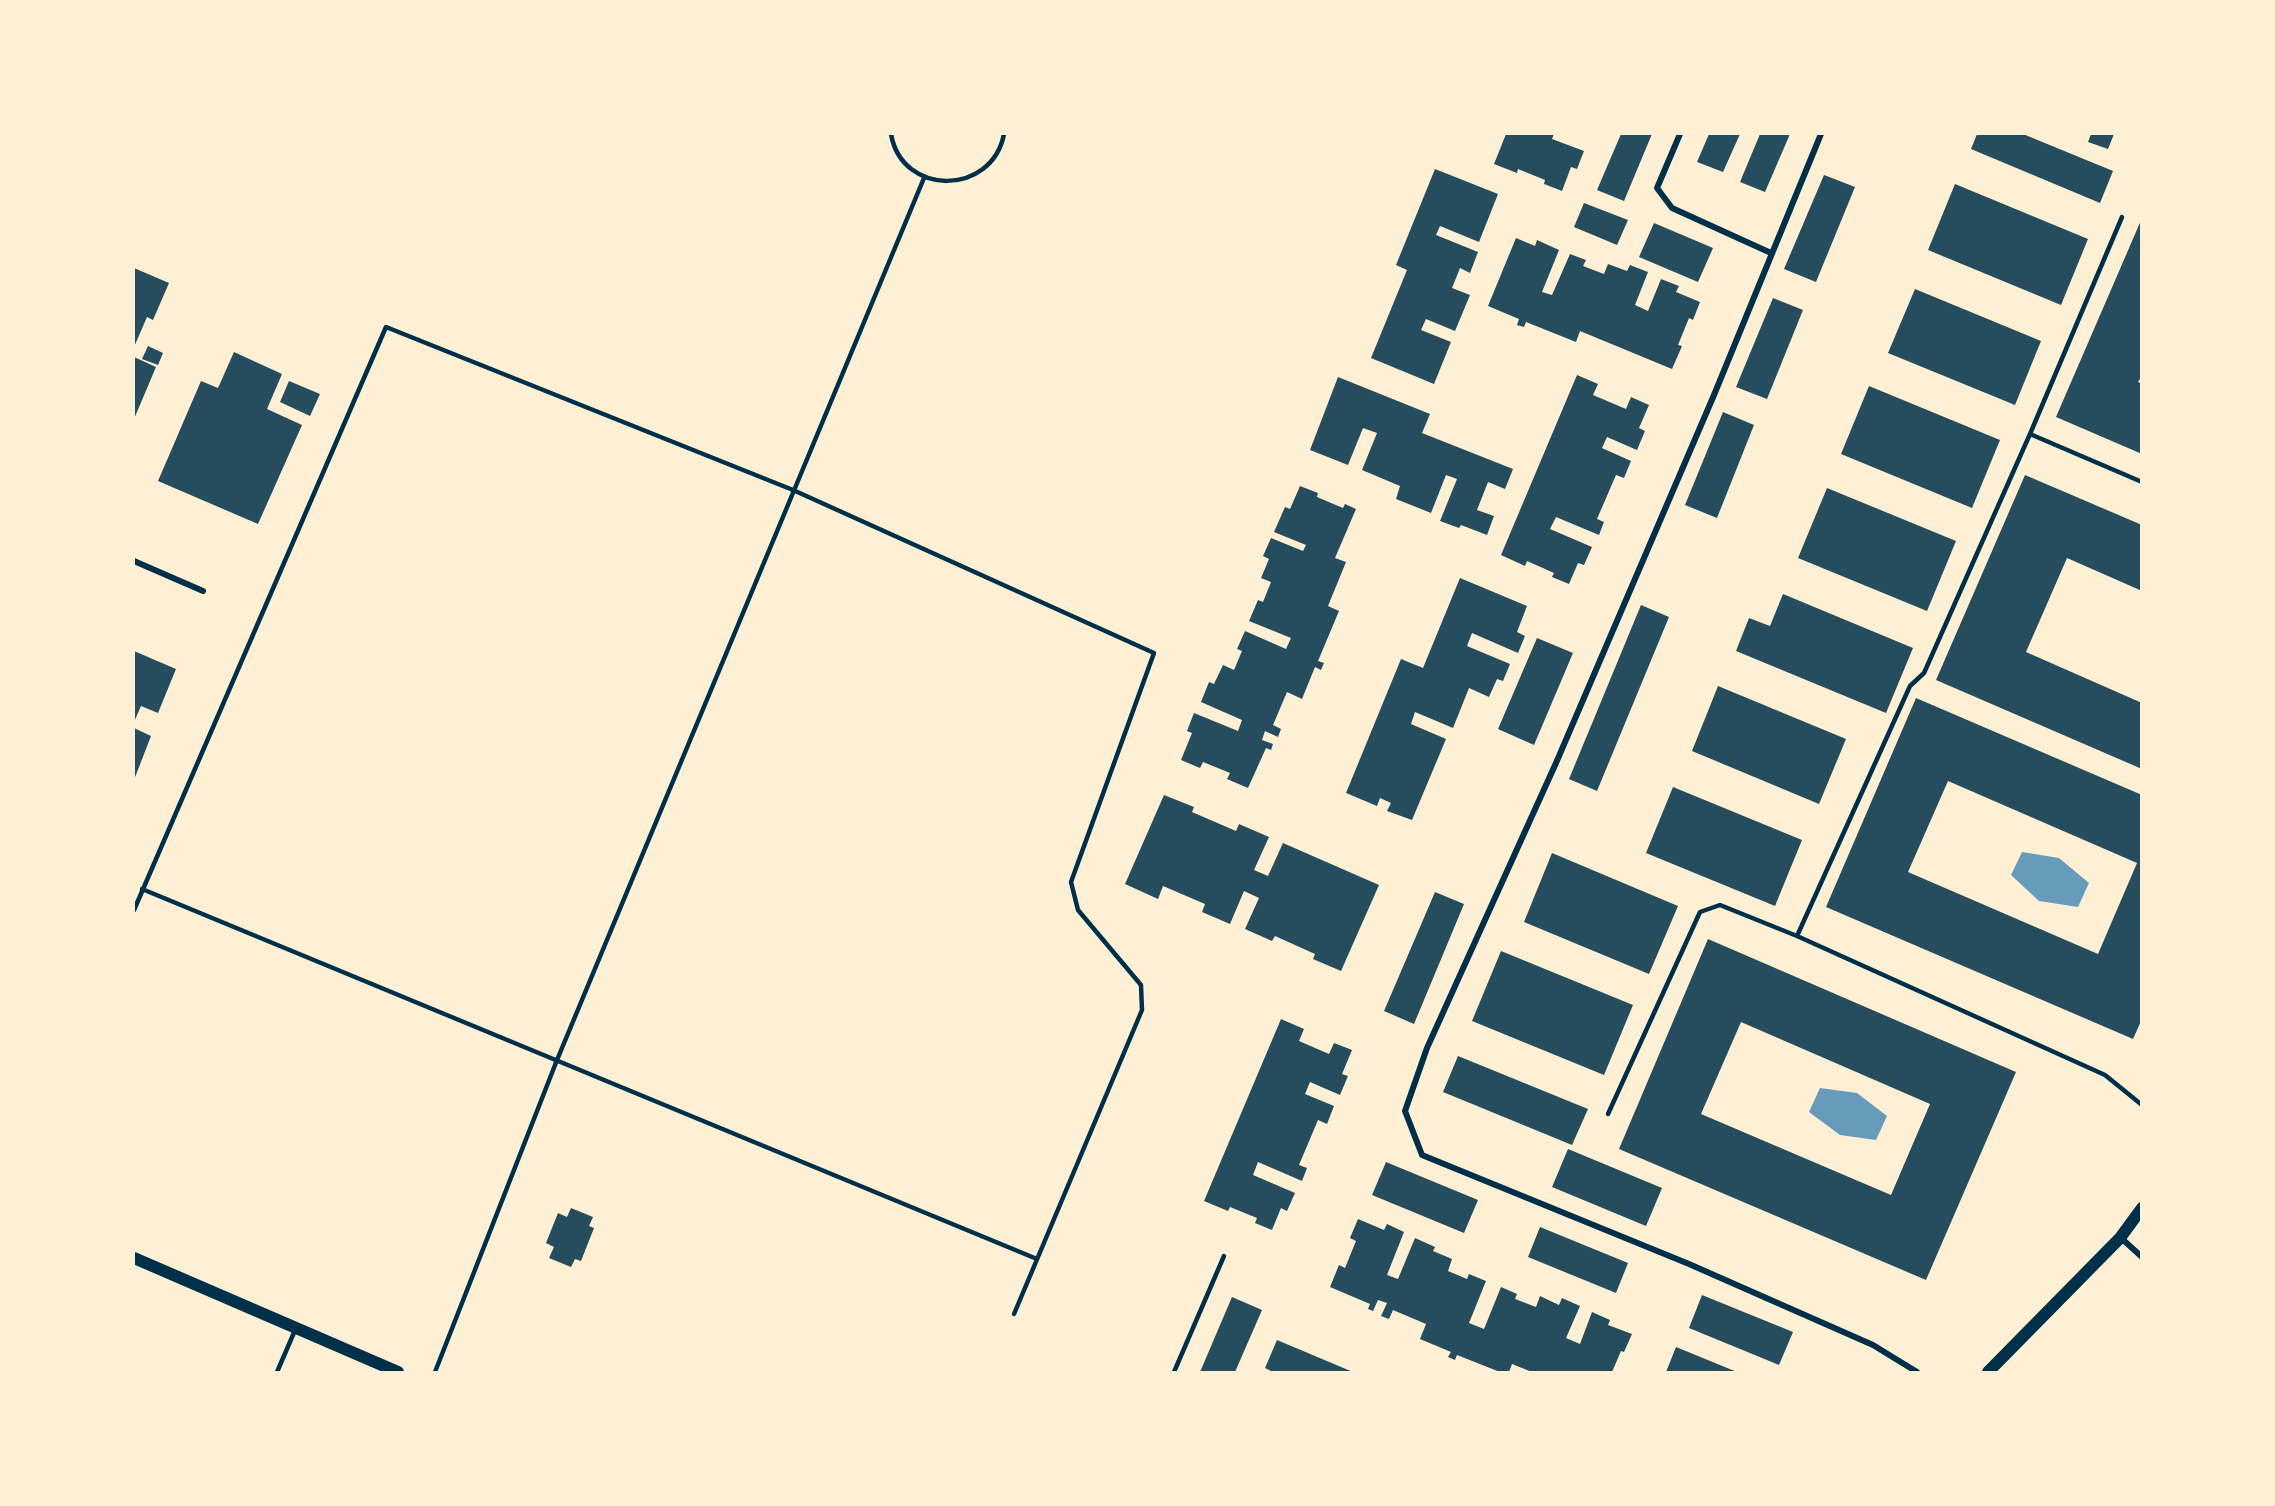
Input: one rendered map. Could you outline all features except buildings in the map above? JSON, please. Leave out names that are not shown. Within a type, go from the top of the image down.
[{"type":"main road","points":[[1988,1372],[2120,1238],[2142,1208]]},
{"type":"main road","points":[[134,1258],[398,1372]]},
{"type":"street","points":[[1680,134],[1657,188],[1672,208],[1771,253]]},
{"type":"street","points":[[1821,134],[1704,417],[1556,763],[1427,1048],[1405,1111],[1422,1155],[1689,1264],[1873,1345],[1917,1372]]},
{"type":"street","points":[[134,561],[203,591]]},
{"type":"street","points":[[2120,1238],[2142,1257]]},
{"type":"lane","points":[[891,134],[893,145],[905,165],[924,178],[946,182],[969,178],[989,166],[1002,147],[1004,134]]},
{"type":"lane","points":[[435,1372],[557,1060],[924,178]]},
{"type":"lane","points":[[1797,936],[1910,686],[1924,673],[2030,434],[2122,217]]},
{"type":"lane","points":[[134,910],[386,327],[793,490],[1154,653],[1071,882],[1078,910],[1141,985],[1142,1010],[1014,1314]]},
{"type":"lane","points":[[2030,434],[2142,482]]},
{"type":"lane","points":[[142,889],[1037,1259]]},
{"type":"lane","points":[[1608,1114],[1700,912],[1720,905],[1797,936],[2105,1075],[2142,1105]]},
{"type":"lane","points":[[1174,1372],[1224,1256]]},
{"type":"lane","points":[[277,1372],[297,1328]]},
{"type":"water","points":[[2022,852],[2059,858],[2089,883],[2078,907],[2039,901],[2011,875]]},
{"type":"water","points":[[1820,1088],[1857,1093],[1887,1116],[1876,1140],[1840,1135],[1809,1112]]}]
